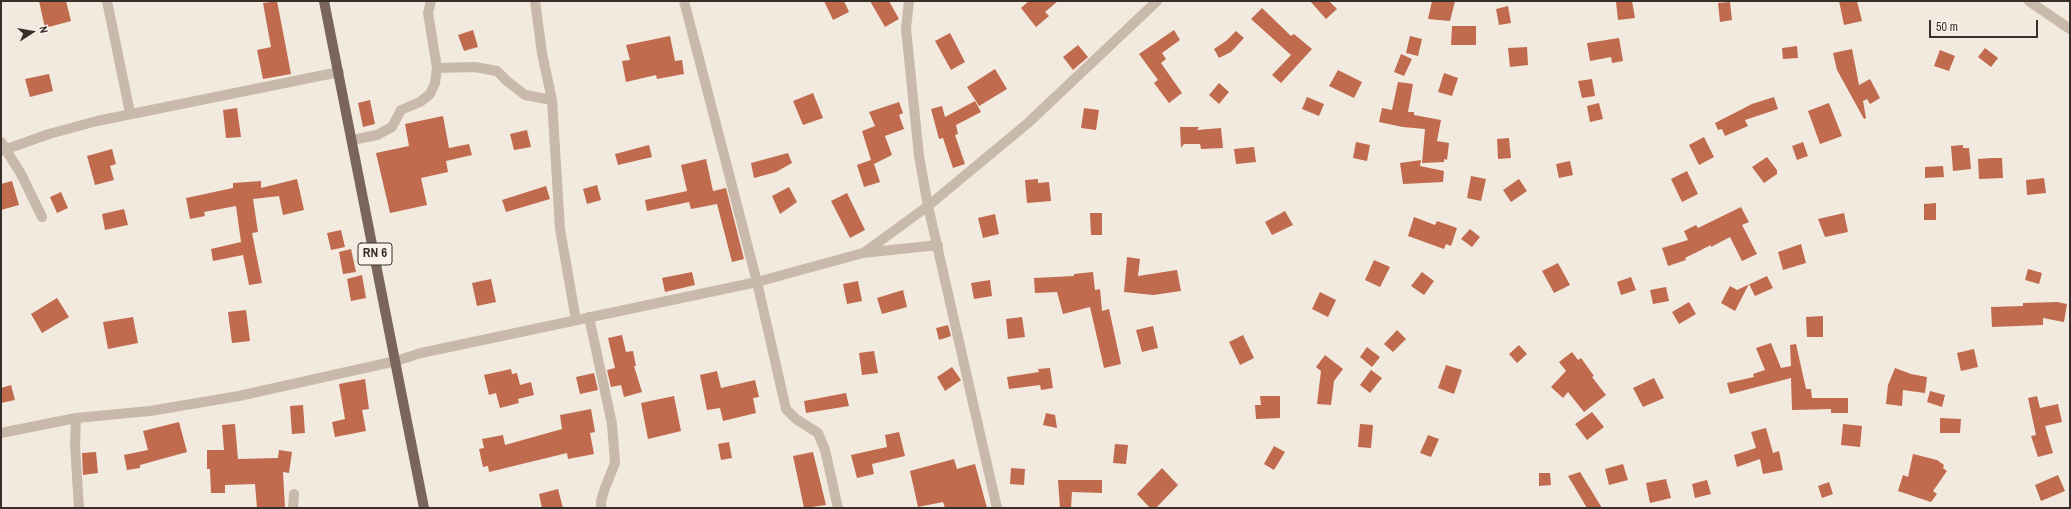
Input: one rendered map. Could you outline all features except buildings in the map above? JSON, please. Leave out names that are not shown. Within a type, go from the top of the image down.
[{"type":"main road","name":"RN 6","points":[[324,1],[424,508]]},
{"type":"street","points":[[107,1],[130,113]]},
{"type":"street","points":[[352,140],[377,135],[392,127],[401,110],[420,102],[430,94],[435,83],[437,68],[428,13],[431,1]]},
{"type":"street","points":[[535,1],[542,53],[552,100],[560,229],[576,320]]},
{"type":"street","points":[[684,1],[757,282],[786,409],[796,419],[818,433],[825,450],[838,508]]},
{"type":"street","points":[[909,1],[906,29],[912,100],[919,156],[928,206],[997,508]]},
{"type":"street","points":[[863,253],[928,206],[1028,123],[1157,1]]},
{"type":"street","points":[[2030,1],[2070,29]]},
{"type":"street","points":[[437,68],[475,67],[497,71],[525,95],[552,100]]},
{"type":"street","points":[[42,217],[21,174],[2,148],[130,113],[339,72]]},
{"type":"street","points":[[1,433],[76,418],[150,411],[240,396],[396,361],[421,353],[757,282],[863,253],[938,245]]},
{"type":"street","points":[[589,318],[612,424],[615,463],[605,488],[601,501],[601,508]]},
{"type":"street","points":[[76,418],[75,445],[79,508]]},
{"type":"street","points":[[293,508],[294,494]]}]
